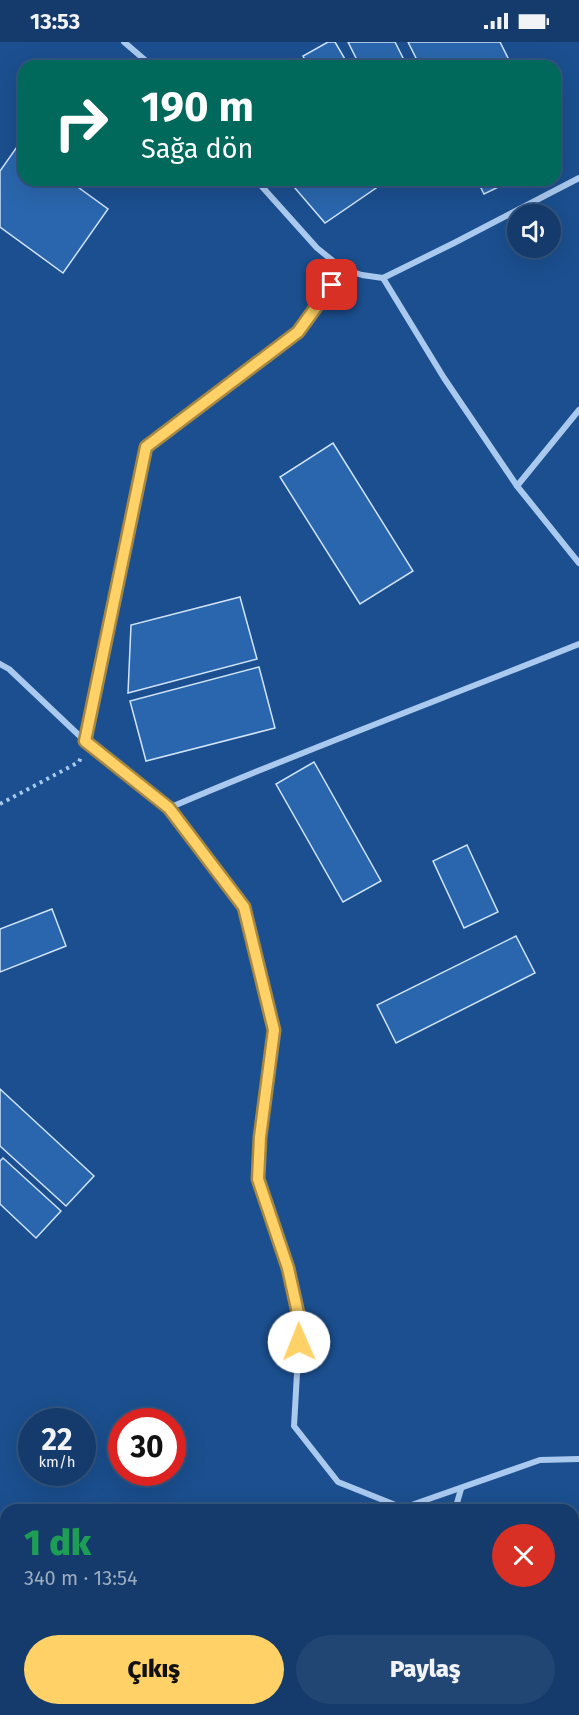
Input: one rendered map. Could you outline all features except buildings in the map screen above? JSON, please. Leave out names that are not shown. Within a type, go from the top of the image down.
[{"type":"street","points":[[124,42],[145,60]]},
{"type":"street","points":[[261,186],[317,248],[343,269],[383,278],[579,178]]},
{"type":"street","points":[[85,741],[146,447],[298,332],[343,269]]},
{"type":"street","points":[[383,278],[444,378],[517,486],[579,563]]},
{"type":"street","points":[[517,486],[579,410]]},
{"type":"street","points":[[169,808],[269,766],[579,645]]},
{"type":"street","points":[[0,664],[9,669],[85,741],[169,808],[244,907],[274,1030],[260,1137],[258,1179],[288,1268],[300,1322],[294,1426],[338,1482],[393,1504]]},
{"type":"street","points":[[415,1504],[540,1460],[579,1459]]},
{"type":"street","points":[[457,1504],[461,1489]]},
{"type":"path","points":[[0,804],[79,762],[85,741]]},
{"type":"route","points":[[299,1342],[300,1322],[288,1268],[258,1179],[260,1137],[274,1030],[244,907],[169,808],[85,741],[146,447],[298,332],[332,285]]}]
